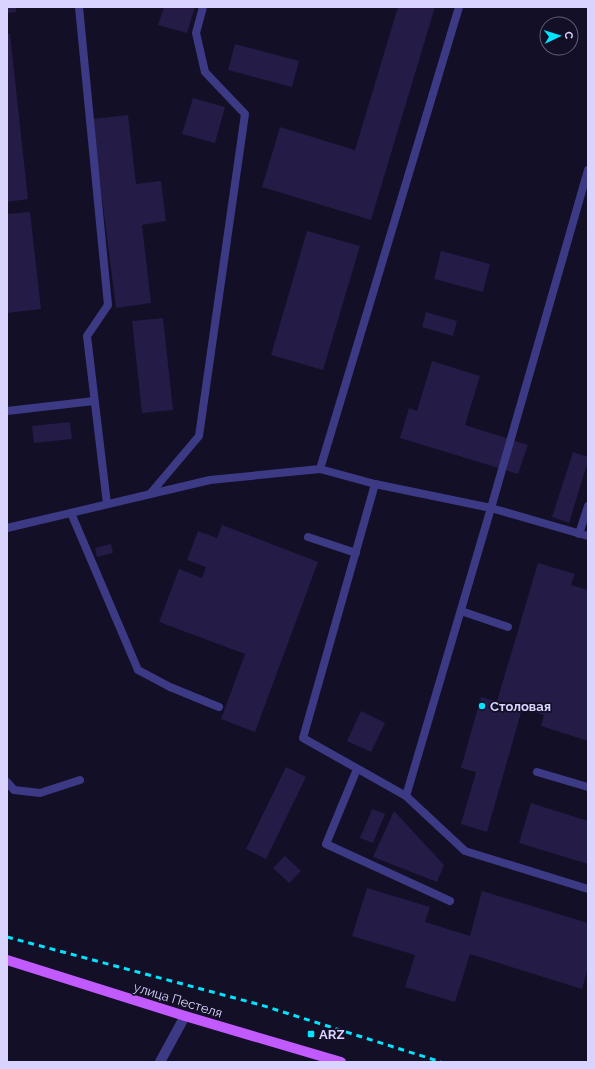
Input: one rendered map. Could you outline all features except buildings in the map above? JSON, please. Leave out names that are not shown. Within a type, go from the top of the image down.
[{"type":"main road","name":"улица Пестеля","points":[[7,960],[185,1016],[341,1062]]},
{"type":"street","points":[[160,1062],[185,1016]]},
{"type":"lane","points":[[79,7],[108,305],[87,336],[107,504]]},
{"type":"lane","points":[[150,494],[199,436],[245,114],[206,72],[196,33],[203,7]]},
{"type":"lane","points":[[320,469],[459,7]]},
{"type":"lane","points":[[406,796],[491,508],[588,170]]},
{"type":"lane","points":[[7,411],[94,401]]},
{"type":"lane","points":[[7,528],[210,480],[320,469],[375,484],[491,508],[588,536]]},
{"type":"lane","points":[[375,484],[303,738],[406,796],[465,851],[588,889]]},
{"type":"lane","points":[[579,534],[588,506]]},
{"type":"lane","points":[[71,513],[138,670],[170,687],[219,707]]},
{"type":"lane","points":[[308,537],[356,553]]},
{"type":"lane","points":[[460,611],[508,627]]},
{"type":"lane","points":[[357,769],[326,844],[450,901]]},
{"type":"lane","points":[[536,772],[588,787]]},
{"type":"lane","points":[[7,782],[14,790],[40,793],[80,780]]},
{"type":"railway","points":[[7,937],[261,1005],[441,1062]]},
{"type":"place","name":"Столовая","points":[[482,706]]},
{"type":"place","name":"ARZ","points":[[311,1034]]}]
